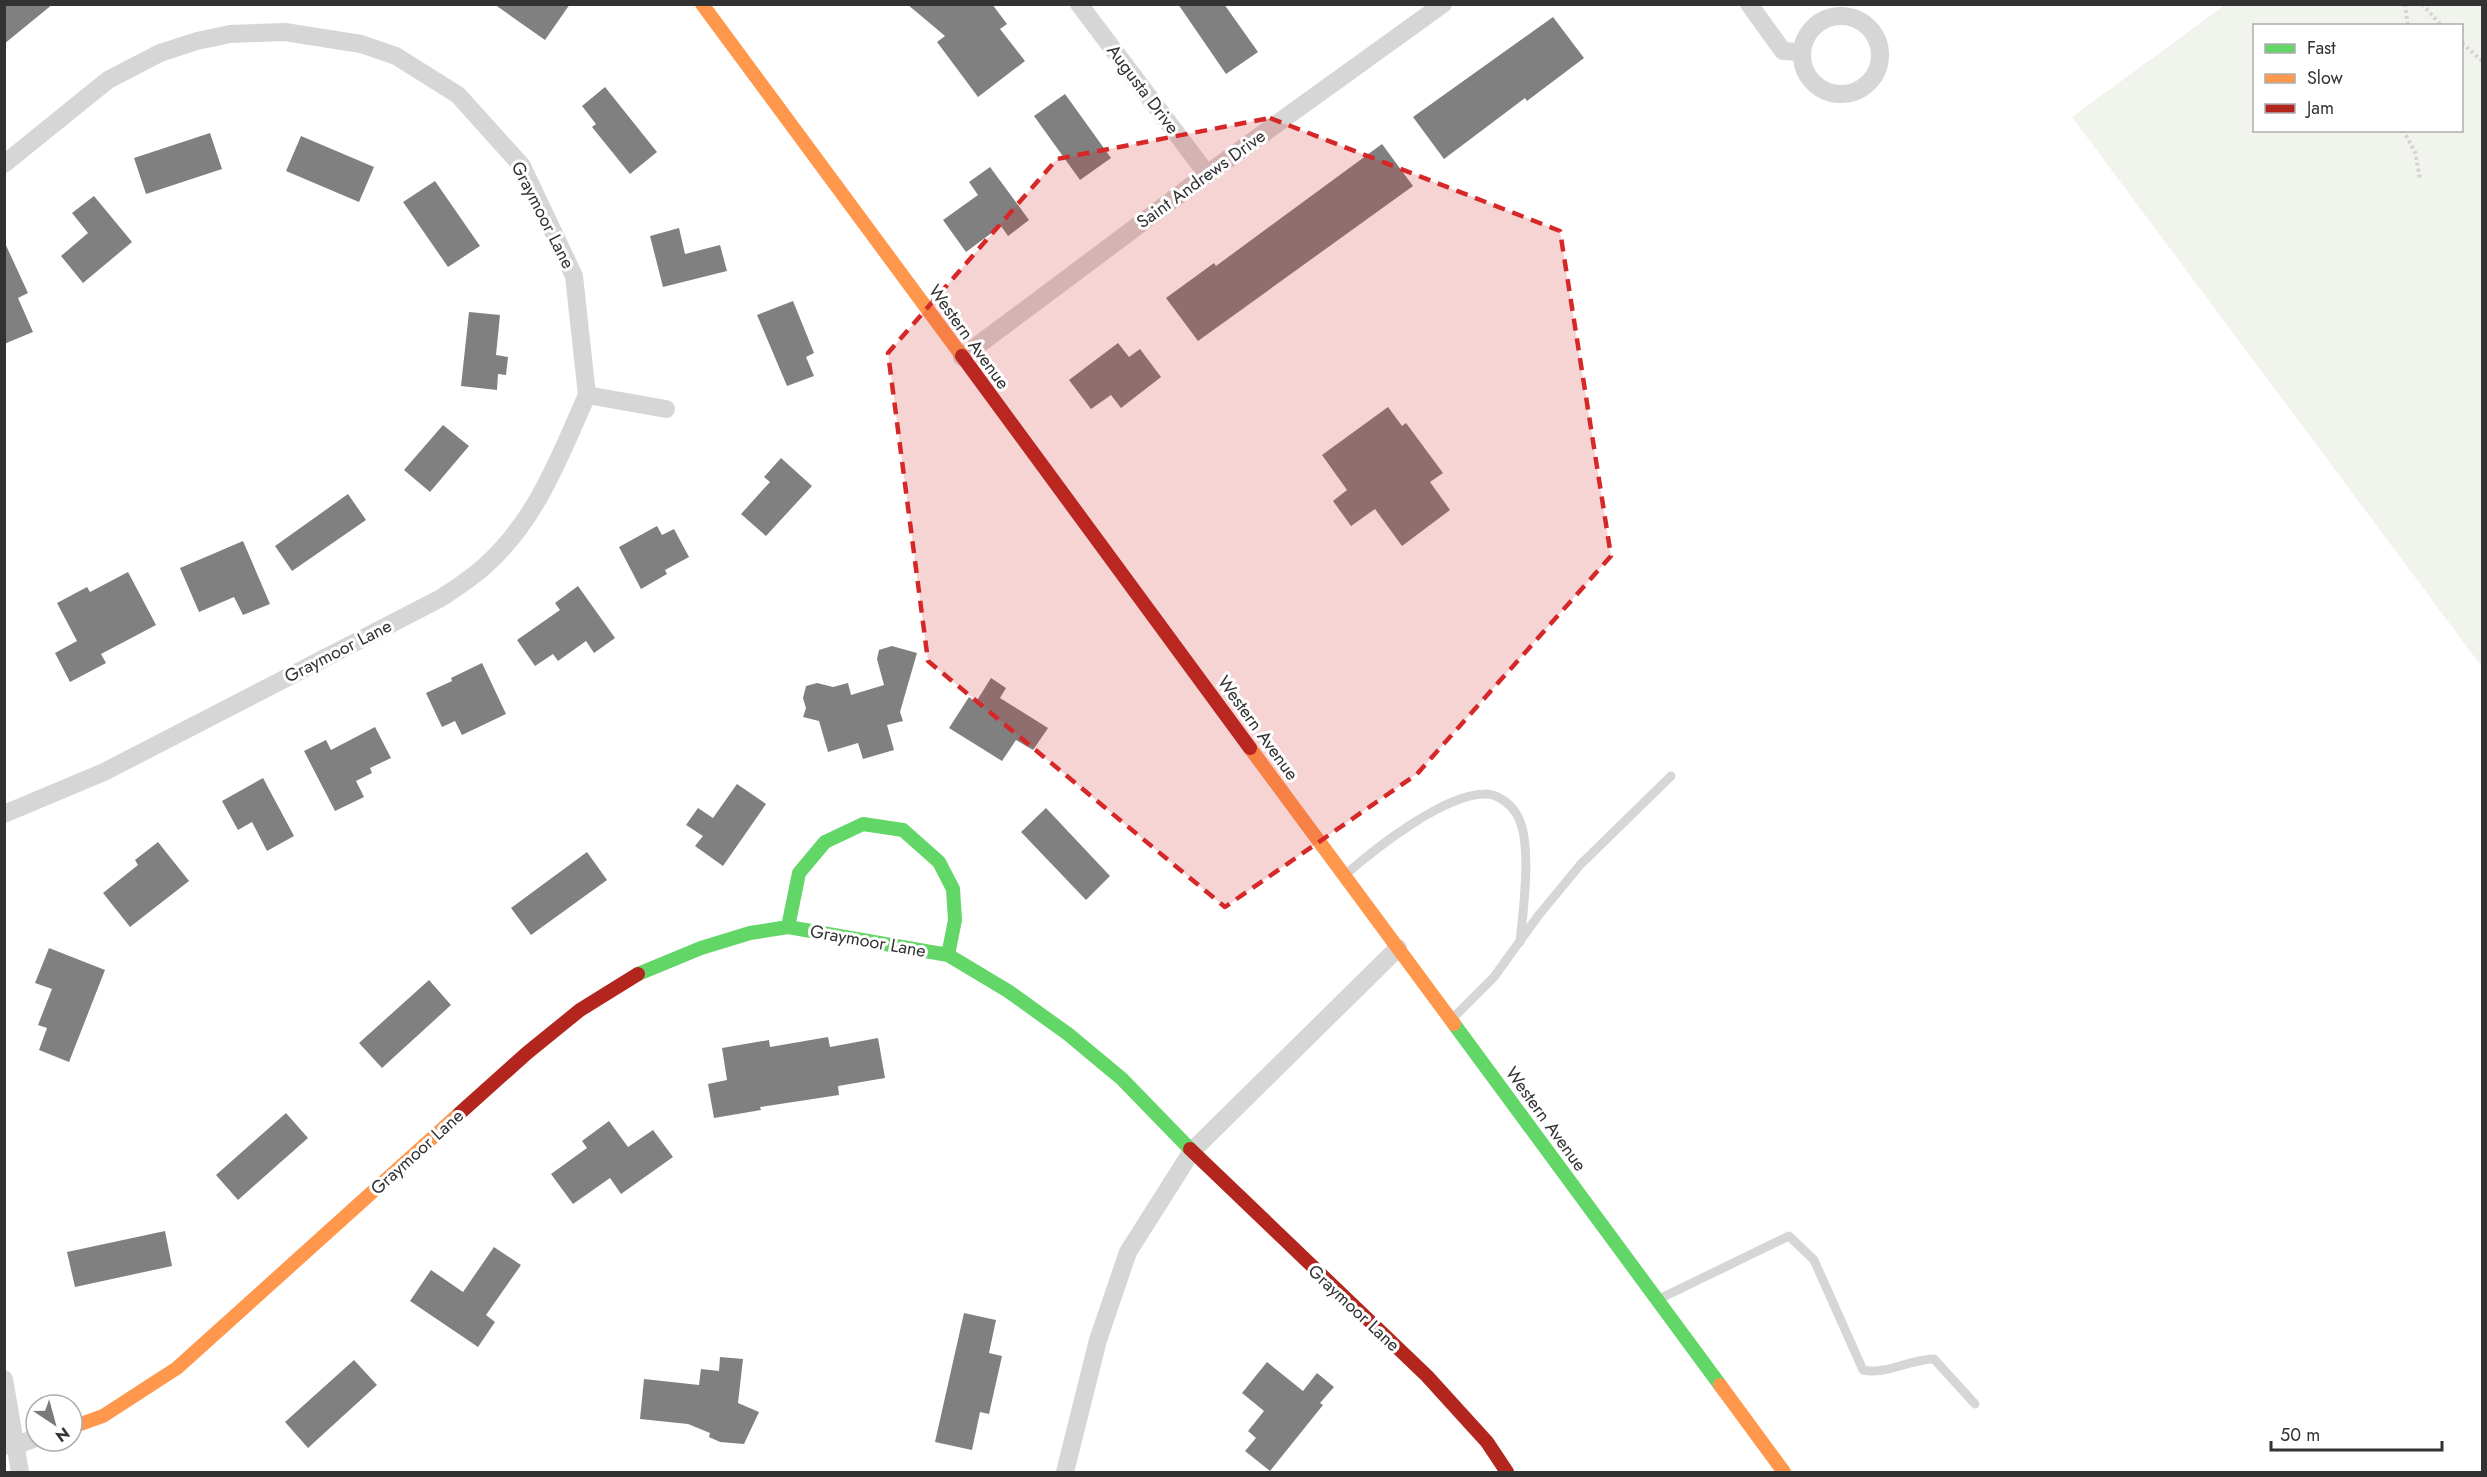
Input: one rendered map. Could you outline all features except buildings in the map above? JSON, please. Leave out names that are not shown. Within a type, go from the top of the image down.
[{"type":"street","name":"Western Avenue","points":[[702,4],[1784,1473]]},
{"type":"street","name":"Augusta Drive","points":[[1079,4],[1207,174]]},
{"type":"street","name":"Saint Andrews Drive","points":[[962,357],[1207,174],[1443,4]]},
{"type":"street","points":[[1749,4],[1783,51],[1801,52]]},
{"type":"street","points":[[1845,16],[1857,19],[1875,36],[1880,47],[1880,61],[1876,74],[1867,84],[1856,92],[1843,95],[1817,88],[1808,78],[1802,65],[1801,52],[1804,39],[1816,25],[1832,17],[1845,16]]},
{"type":"street","name":"Graymoor Lane","points":[[4,164],[108,80],[160,53],[197,41],[230,34],[285,32],[361,44],[396,56],[458,95],[522,166],[574,276],[587,394],[547,486],[530,513],[513,537],[486,565],[464,582],[430,603],[105,772],[4,814]]},
{"type":"street","points":[[587,394],[666,409]]},
{"type":"street","name":"Graymoor Lane","points":[[788,927],[799,873],[825,842],[863,824],[903,830],[939,862],[952,889],[955,920],[948,955]]},
{"type":"street","name":"Graymoor Lane","points":[[84,1422],[104,1416],[177,1368],[526,1053],[580,1010],[640,972],[701,948],[740,936],[788,927],[948,955],[1008,990],[1068,1034],[1122,1079],[1192,1151],[1427,1376],[1487,1442],[1507,1473]]},
{"type":"street","points":[[1065,1473],[1098,1340],[1128,1252],[1192,1151],[1398,948]]},
{"type":"street","points":[[4,1379],[9,1446],[20,1473]]},
{"type":"street","points":[[9,1446],[24,1442]]},
{"type":"lane","points":[[1451,1020],[1494,977],[1538,916],[1580,865],[1671,776]]},
{"type":"lane","points":[[1344,876],[1380,845],[1437,811],[1470,796],[1485,793],[1500,798],[1518,815],[1523,830],[1525,898],[1520,942]]},
{"type":"lane","points":[[1657,1300],[1789,1236],[1814,1260],[1863,1370],[1875,1372],[1920,1359],[1934,1359],[1976,1404]]},
{"type":"path","points":[[2404,4],[2408,24]]},
{"type":"path","points":[[2422,4],[2440,24]]},
{"type":"path","points":[[2463,44],[2482,61]]},
{"type":"path","points":[[2404,132],[2415,152],[2420,179]]},
{"type":"highlighted area","points":[[1270,118],[1560,231],[1611,556],[1417,774],[1225,907],[928,661],[888,353],[1057,159]]},
{"type":"shaded area","points":[[2225,5],[2482,5],[2482,667],[2072,117]]},
{"type":"traffic: fast","points":[[638,974],[701,948],[750,933],[788,927],[799,873],[825,842],[863,824],[903,830],[939,862],[953,889],[955,920],[948,955]]},
{"type":"traffic: fast","points":[[788,927],[948,955],[1008,991],[1068,1034],[1122,1079],[1190,1149]]},
{"type":"traffic: fast","points":[[1454,1024],[1720,1385]]},
{"type":"traffic: slow","points":[[702,4],[962,356]]},
{"type":"traffic: slow","points":[[1250,748],[1454,1024]]},
{"type":"traffic: slow","points":[[84,1423],[103,1416],[177,1368],[460,1113]]},
{"type":"traffic: slow","points":[[1720,1385],[1784,1472]]},
{"type":"traffic: jam","points":[[962,356],[1250,748]]},
{"type":"traffic: jam","points":[[460,1113],[527,1053],[580,1010],[638,974]]},
{"type":"traffic: jam","points":[[1190,1149],[1427,1376],[1487,1442],[1507,1472]]}]
